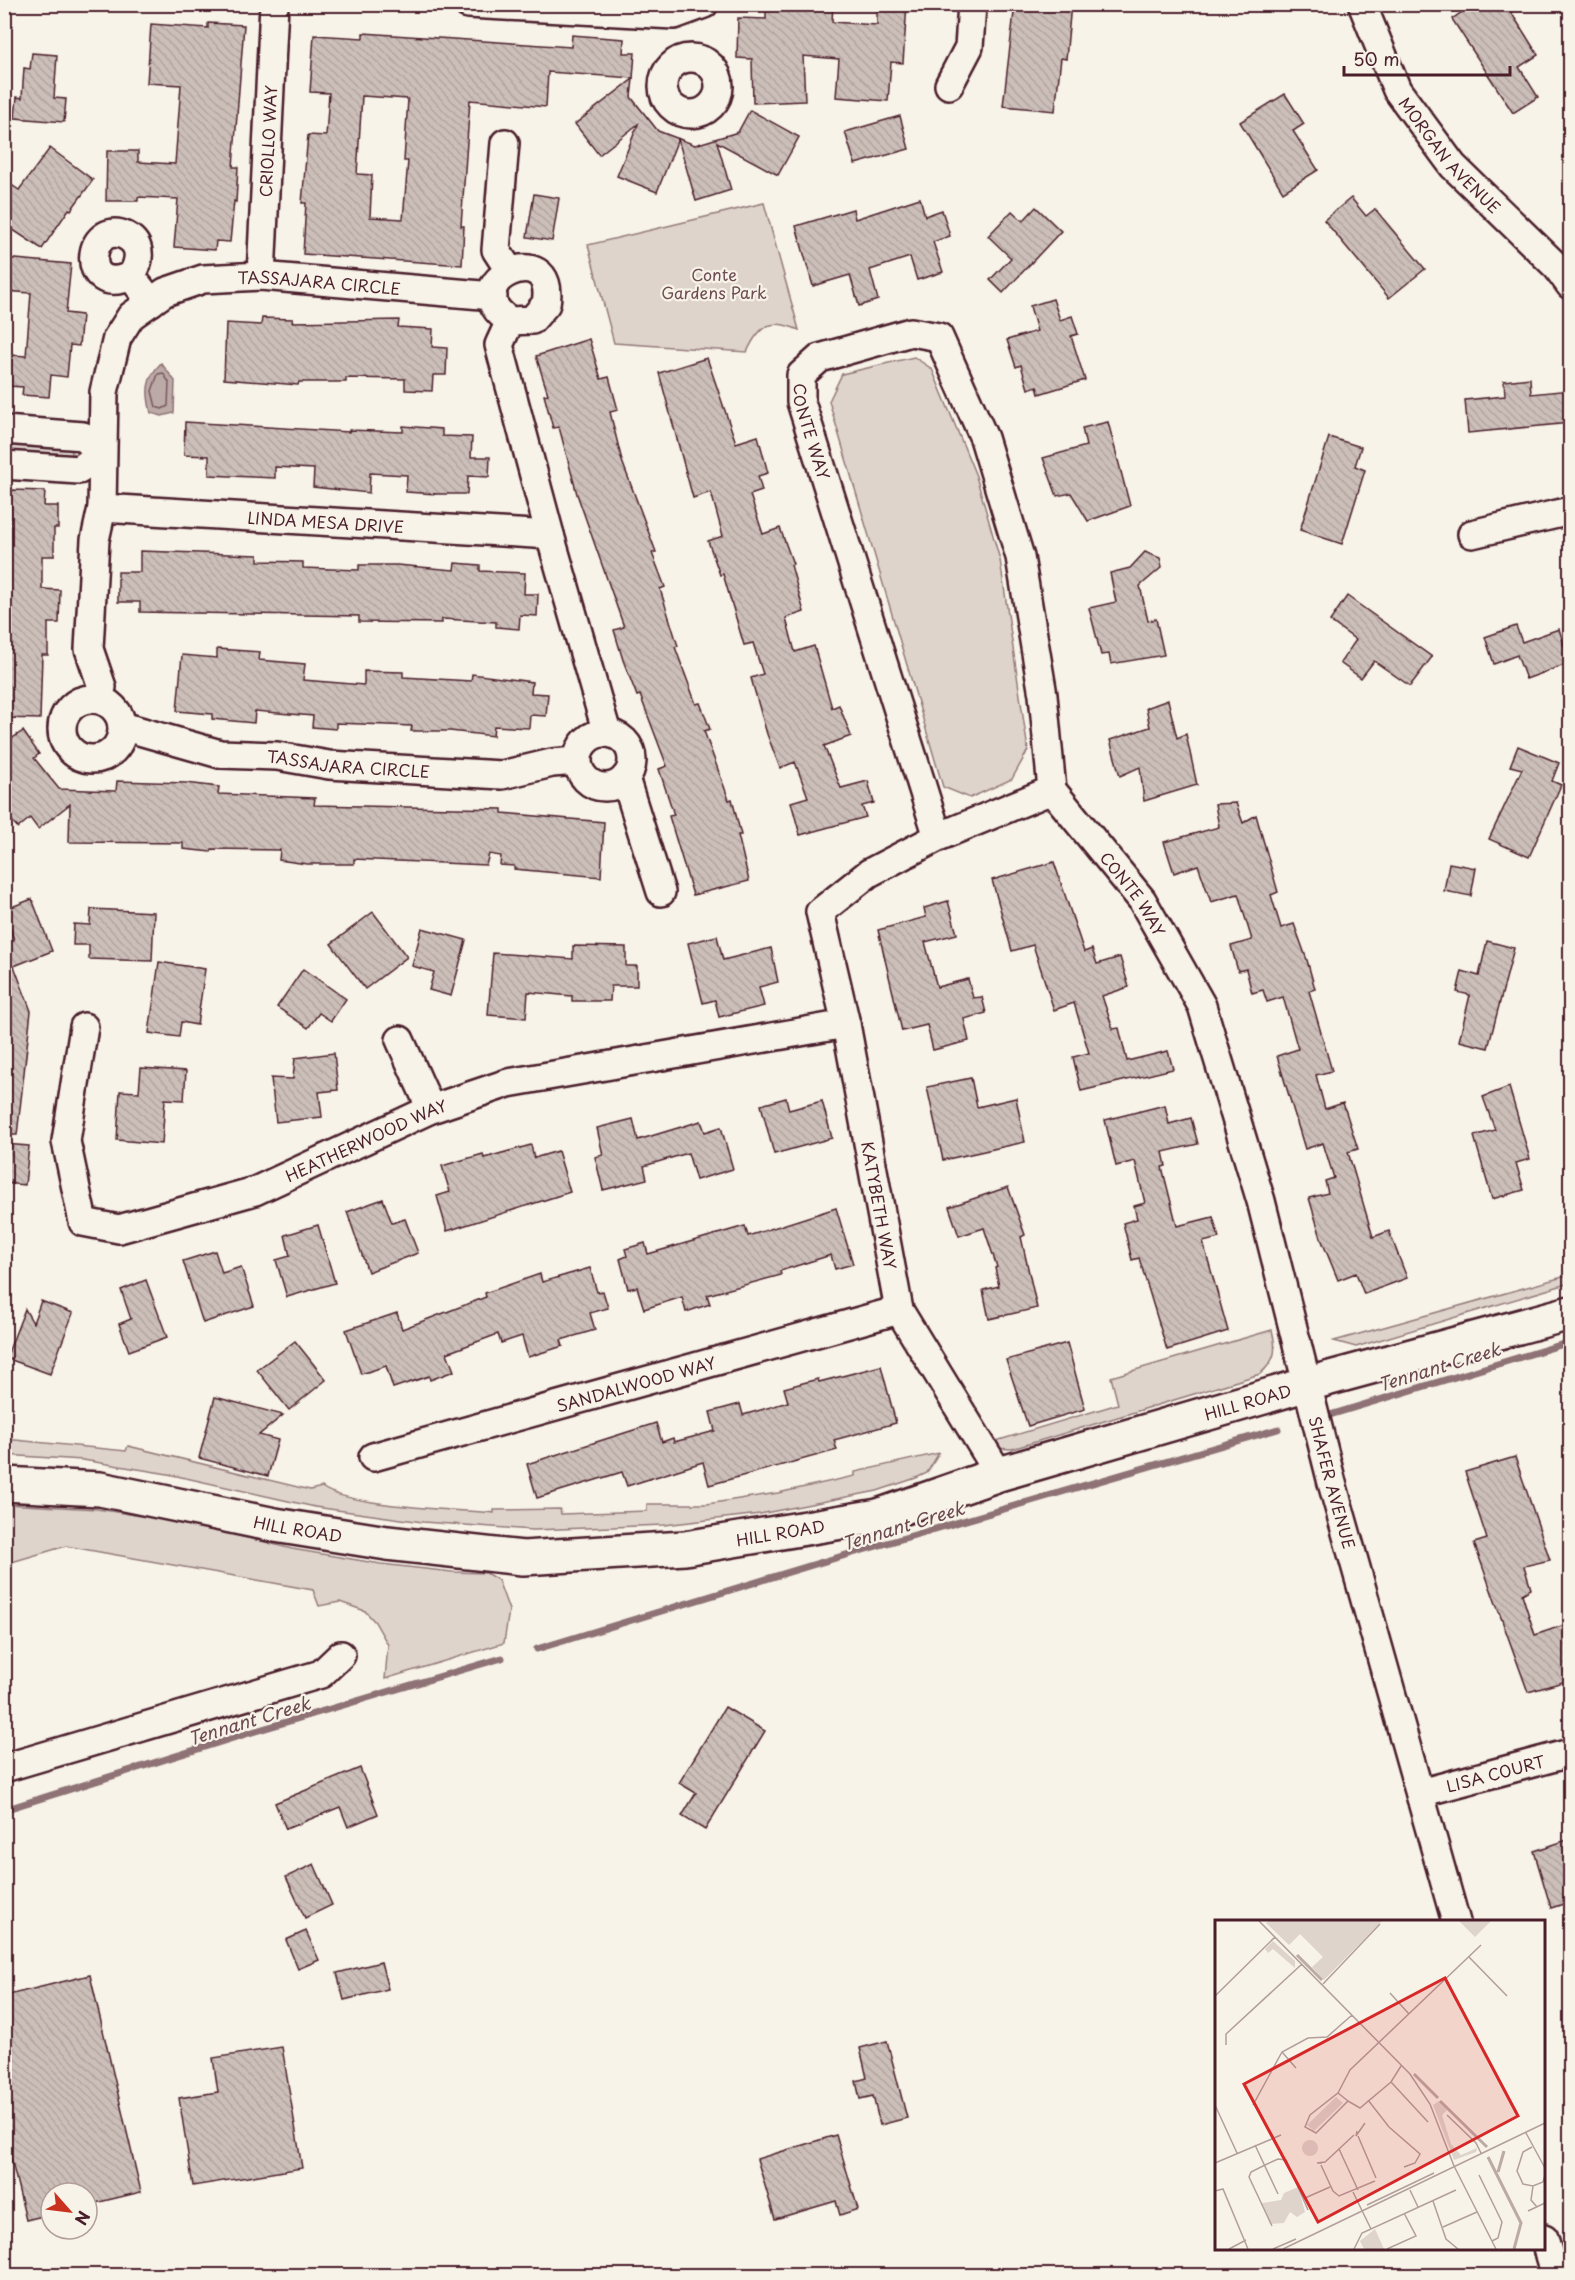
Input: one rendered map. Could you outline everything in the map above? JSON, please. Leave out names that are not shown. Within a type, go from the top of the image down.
[{"type":"main road","name":"HILL ROAD","points":[[4,1484],[100,1489],[275,1525],[387,1543],[523,1558],[685,1548],[878,1515],[999,1474],[1308,1384],[1570,1313]]},
{"type":"street","name":"CRIOLLO WAY","points":[[261,276],[274,4]]},
{"type":"street","points":[[468,4],[674,15],[704,4]]},
{"type":"street","points":[[949,85],[969,47],[972,4]]},
{"type":"street","name":"MORGAN AVENUE","points":[[1362,4],[1397,90],[1453,166],[1557,267],[1570,285]]},
{"type":"street","points":[[674,15],[686,58]]},
{"type":"street","points":[[505,142],[496,249],[509,270]]},
{"type":"street","points":[[519,267],[530,269],[539,275],[545,283],[548,294],[546,304],[532,320],[521,322],[510,321],[495,306],[493,296],[494,285],[500,276],[519,267]]},
{"type":"street","points":[[131,276],[151,302]]},
{"type":"street","name":"TASSAJARA CIRCLE","points":[[97,699],[102,687],[89,650],[95,540],[102,508],[101,454],[104,392],[117,338],[131,315],[165,292],[203,279],[261,276],[493,296]]},
{"type":"street","points":[[510,321],[499,345],[550,535],[607,733]]},
{"type":"street","name":"CONTE WAY","points":[[938,837],[801,402],[801,375],[820,358],[911,332],[939,337],[984,438],[1020,557],[1043,695],[1053,790],[1143,900],[1202,1006]]},
{"type":"street","points":[[4,430],[83,436],[101,454],[79,470],[4,465]]},
{"type":"street","name":"LINDA MESA DRIVE","points":[[102,508],[550,535]]},
{"type":"street","points":[[1472,534],[1570,511]]},
{"type":"street","points":[[97,699],[108,703],[116,710],[122,726],[118,744],[99,758],[88,758],[70,748],[63,732],[67,712],[74,705],[97,699]]},
{"type":"street","name":"TASSAJARA CIRCLE","points":[[122,726],[220,754],[277,756],[329,765],[502,776],[552,763],[577,761]]},
{"type":"street","points":[[607,733],[616,735],[627,743],[631,752],[630,770],[625,778],[608,787],[595,786],[580,773],[577,761],[579,752],[590,737],[607,733]]},
{"type":"street","points":[[625,778],[660,892]]},
{"type":"street","points":[[938,837],[1053,790]]},
{"type":"street","name":"KATYBETH WAY","points":[[938,837],[869,873],[820,912],[846,1023],[899,1310],[999,1474]]},
{"type":"street","name":"SHAFER AVENUE","points":[[1202,1006],[1261,1201],[1336,1494],[1455,1920]]},
{"type":"street","name":"HEATHERWOOD WAY","points":[[84,1027],[66,1141],[83,1222],[119,1229],[255,1191],[432,1109],[508,1083],[846,1023]]},
{"type":"street","points":[[400,1040],[432,1109]]},
{"type":"street","name":"SANDALWOOD WAY","points":[[373,1457],[899,1310]]},
{"type":"street","points":[[4,1768],[321,1674],[341,1655]]},
{"type":"street","name":"LISA COURT","points":[[1420,1793],[1570,1753]]},
{"type":"street","points":[[1545,2241],[1555,2276]]},
{"type":"green space","name":"Conte Gardens Park","points":[[764,203],[799,330],[781,324],[767,326],[757,335],[747,352],[614,343],[588,245]]},
{"type":"green space","points":[[914,357],[932,369],[976,476],[1000,560],[1028,750],[1012,779],[970,798],[943,787],[829,401],[842,374]]},
{"type":"green space","points":[[5,441],[73,444],[71,459],[5,456]]},
{"type":"green space","points":[[1570,1275],[1570,1283],[1356,1347],[1334,1341]]},
{"type":"green space","points":[[1272,1330],[1274,1354],[1260,1374],[1012,1449],[993,1448],[986,1444],[1118,1404],[1111,1377]]},
{"type":"green space","points":[[5,1439],[126,1451],[128,1446],[310,1490],[322,1487],[354,1499],[404,1506],[494,1513],[494,1510],[560,1509],[561,1514],[647,1511],[647,1504],[707,1504],[778,1493],[855,1476],[855,1472],[939,1453],[927,1473],[916,1478],[877,1491],[760,1514],[664,1525],[533,1530],[423,1522],[315,1507],[168,1474],[83,1460],[5,1455]]},
{"type":"green space","points":[[4,1504],[97,1509],[194,1524],[292,1549],[381,1564],[452,1572],[486,1573],[498,1580],[509,1610],[504,1643],[385,1679],[388,1645],[375,1622],[365,1611],[340,1602],[319,1606],[313,1590],[66,1546],[5,1564]]},
{"type":"water","points":[[161,363],[175,381],[174,413],[162,416],[151,413],[148,399],[149,381]]},
{"type":"building","points":[[766,4],[833,4],[832,22],[877,25],[877,4],[907,4],[903,63],[891,62],[888,101],[836,97],[839,59],[803,56],[805,101],[753,103],[752,59],[737,58],[738,18],[766,19]]},
{"type":"building","points":[[1015,4],[1071,4],[1066,59],[1061,58],[1055,111],[1003,106]]},
{"type":"building","points":[[1474,4],[1506,4],[1538,55],[1519,67],[1538,97],[1513,113],[1452,19]]},
{"type":"building","points":[[208,23],[244,25],[233,167],[238,167],[236,202],[234,201],[230,242],[216,241],[215,250],[174,247],[178,199],[138,197],[138,201],[106,201],[107,151],[138,151],[138,162],[175,164],[181,85],[147,83],[151,24],[208,28]]},
{"type":"building","points":[[363,33],[571,47],[572,35],[624,39],[623,53],[635,53],[633,78],[548,72],[546,107],[470,100],[461,226],[464,226],[462,265],[303,254],[306,203],[302,203],[308,135],[326,136],[329,93],[310,92],[314,35],[363,38]],"holes":[[[362,96],[408,99],[404,161],[408,161],[403,219],[370,217],[372,175],[357,174]]]},
{"type":"building","points":[[32,53],[57,55],[54,98],[66,99],[64,122],[15,118],[17,97],[22,98],[24,68],[30,69]]},
{"type":"building","points":[[633,79],[631,97],[658,131],[695,145],[738,132],[750,110],[799,137],[778,175],[717,142],[731,190],[696,201],[678,139],[657,192],[617,176],[638,124],[599,155],[575,124]]},
{"type":"building","points":[[1285,94],[1304,124],[1293,131],[1318,170],[1283,192],[1240,122]]},
{"type":"building","points":[[900,116],[909,149],[855,164],[845,132]]},
{"type":"building","points":[[50,148],[93,180],[71,210],[69,209],[42,249],[4,224],[4,180],[19,190]]},
{"type":"building","points":[[534,194],[559,198],[552,241],[527,237]]},
{"type":"building","points":[[920,198],[925,216],[942,210],[950,236],[933,242],[943,272],[917,280],[910,257],[870,270],[878,300],[859,306],[850,275],[813,286],[796,226],[853,209],[855,219]]},
{"type":"building","points":[[1351,198],[1366,216],[1375,209],[1425,269],[1389,298],[1324,220]]},
{"type":"building","points":[[1036,207],[1061,231],[1003,293],[990,280],[1011,258],[988,236],[1012,211],[1023,221]]},
{"type":"building","points":[[4,258],[71,264],[66,313],[82,315],[79,346],[70,345],[67,377],[51,375],[49,397],[22,395],[23,387],[9,386],[12,355],[26,356],[31,293],[4,291]]},
{"type":"building","points":[[1053,299],[1060,320],[1072,316],[1078,334],[1071,336],[1085,380],[1039,394],[1037,386],[1028,389],[1021,365],[1016,367],[1007,340],[1037,331],[1030,306]]},
{"type":"building","points":[[262,318],[293,319],[292,322],[399,320],[398,327],[433,329],[432,347],[447,348],[446,375],[433,375],[432,391],[405,390],[405,379],[346,378],[346,382],[299,382],[298,385],[224,379],[226,323],[261,325]]},
{"type":"building","points":[[589,339],[601,379],[609,377],[618,410],[610,412],[622,461],[656,552],[652,553],[665,587],[660,589],[678,646],[675,647],[696,704],[700,703],[710,729],[704,731],[729,800],[732,799],[741,835],[738,835],[749,881],[693,895],[669,816],[674,815],[659,769],[667,766],[640,695],[637,696],[623,660],[614,630],[624,627],[577,494],[559,427],[553,428],[544,395],[548,394],[536,356]]},
{"type":"building","points":[[707,358],[736,443],[758,436],[768,473],[758,476],[762,491],[750,495],[763,534],[780,528],[793,564],[791,565],[804,612],[786,618],[795,652],[814,646],[832,708],[839,705],[851,736],[824,746],[841,788],[868,781],[874,803],[862,806],[866,817],[800,835],[791,802],[808,797],[795,762],[780,768],[767,734],[751,678],[763,674],[753,643],[744,645],[723,574],[720,575],[708,541],[723,536],[711,492],[693,498],[659,373]]},
{"type":"building","points":[[1530,378],[1531,394],[1570,390],[1570,423],[1468,433],[1465,400],[1505,396],[1504,381]]},
{"type":"building","points":[[185,422],[349,432],[349,430],[403,432],[403,426],[442,429],[442,436],[472,437],[471,457],[490,457],[489,477],[468,476],[467,494],[437,494],[406,492],[407,475],[370,473],[369,493],[313,487],[314,469],[275,467],[275,478],[209,475],[209,456],[184,455]]},
{"type":"building","points":[[1108,422],[1130,506],[1088,521],[1071,493],[1057,496],[1043,458],[1086,446],[1082,428]]},
{"type":"building","points":[[1329,437],[1361,447],[1355,466],[1365,470],[1342,544],[1300,530]]},
{"type":"building","points":[[11,490],[45,491],[44,506],[58,506],[58,528],[54,528],[54,556],[42,556],[42,589],[60,590],[59,623],[48,623],[48,655],[42,655],[40,719],[4,718],[4,536],[10,536]]},
{"type":"building","points":[[140,551],[258,555],[258,561],[303,562],[303,568],[359,570],[359,565],[397,565],[454,570],[455,563],[480,565],[480,571],[525,573],[524,594],[538,594],[537,616],[520,615],[519,629],[496,627],[496,622],[442,619],[442,623],[359,622],[359,616],[140,612],[140,602],[118,602],[118,572],[140,572]]},
{"type":"building","points":[[1145,552],[1160,558],[1162,567],[1140,586],[1148,621],[1156,619],[1164,655],[1111,664],[1109,654],[1101,655],[1089,608],[1116,602],[1110,573],[1130,568]]},
{"type":"building","points":[[1347,596],[1432,657],[1410,686],[1374,661],[1361,678],[1340,663],[1356,640],[1330,621]]},
{"type":"building","points":[[1516,626],[1522,642],[1559,629],[1570,663],[1526,679],[1517,655],[1494,664],[1485,637]]},
{"type":"building","points":[[217,649],[260,652],[259,660],[305,664],[303,680],[364,685],[364,671],[403,672],[403,677],[471,681],[472,674],[532,682],[531,693],[548,694],[546,716],[530,715],[529,728],[494,726],[493,736],[450,731],[411,731],[412,726],[336,723],[336,729],[312,727],[313,716],[255,711],[254,723],[212,719],[212,714],[177,711],[182,655],[217,658]]},
{"type":"building","points":[[1168,700],[1177,738],[1186,734],[1197,785],[1144,801],[1140,767],[1120,776],[1110,740],[1150,727],[1146,708]]},
{"type":"building","points":[[23,731],[39,754],[34,758],[59,789],[116,791],[117,781],[186,783],[219,787],[218,794],[315,798],[314,805],[502,809],[502,813],[604,822],[601,877],[514,869],[514,866],[500,865],[501,856],[489,854],[486,865],[354,859],[354,864],[307,864],[279,860],[280,850],[212,849],[211,852],[183,849],[183,843],[69,842],[70,804],[38,829],[30,818],[18,828],[4,811],[4,744]]},
{"type":"building","points":[[1518,746],[1559,763],[1552,781],[1561,785],[1529,857],[1489,839],[1522,769],[1510,766]]},
{"type":"building","points":[[1236,803],[1243,823],[1256,815],[1278,892],[1271,895],[1281,928],[1294,924],[1307,960],[1315,989],[1309,991],[1332,1071],[1316,1075],[1325,1109],[1343,1103],[1358,1149],[1348,1152],[1373,1237],[1389,1231],[1407,1278],[1364,1294],[1356,1273],[1338,1280],[1322,1241],[1309,1198],[1328,1193],[1325,1181],[1334,1178],[1323,1143],[1305,1149],[1277,1056],[1298,1049],[1283,997],[1267,1002],[1263,990],[1252,993],[1246,969],[1238,971],[1231,946],[1252,940],[1238,894],[1211,902],[1198,865],[1174,873],[1164,842],[1219,827],[1215,804]]},
{"type":"building","points":[[1054,862],[1084,952],[1092,949],[1097,964],[1120,957],[1129,987],[1102,996],[1113,1029],[1119,1028],[1127,1061],[1168,1051],[1173,1069],[1081,1091],[1073,1057],[1089,1053],[1074,1003],[1054,1010],[1033,945],[1012,951],[992,880]]},
{"type":"building","points":[[1449,863],[1476,868],[1471,896],[1444,891]]},
{"type":"building","points":[[32,899],[52,951],[14,966],[31,1011],[17,1135],[4,1135],[4,943],[14,940],[4,910]]},
{"type":"building","points":[[948,901],[957,934],[925,942],[937,987],[968,979],[973,998],[982,997],[986,1013],[964,1019],[969,1041],[933,1050],[927,1025],[902,1031],[878,930],[926,917],[924,908]]},
{"type":"building","points":[[91,909],[154,912],[152,961],[89,959],[89,945],[73,945],[74,924],[90,925]]},
{"type":"building","points":[[373,912],[407,957],[365,989],[331,944]]},
{"type":"building","points":[[422,928],[466,940],[451,996],[429,990],[434,972],[412,966]]},
{"type":"building","points":[[717,936],[723,960],[771,948],[778,982],[759,987],[764,1006],[719,1017],[715,1000],[703,1003],[688,943]]},
{"type":"building","points":[[1487,941],[1514,948],[1488,1048],[1459,1041],[1470,995],[1457,992],[1462,971],[1479,976]]},
{"type":"building","points":[[573,946],[626,947],[626,966],[637,966],[637,986],[611,986],[610,1001],[572,1001],[572,996],[528,992],[526,1018],[488,1015],[493,953],[573,959]]},
{"type":"building","points":[[159,962],[205,969],[197,1025],[181,1022],[179,1037],[149,1033]]},
{"type":"building","points":[[303,969],[346,999],[331,1021],[319,1013],[308,1028],[277,1007]]},
{"type":"building","points":[[334,1053],[338,1090],[319,1092],[322,1117],[276,1122],[271,1078],[293,1079],[295,1058]]},
{"type":"building","points":[[141,1068],[186,1071],[184,1100],[165,1099],[162,1144],[117,1140],[120,1091],[139,1092]]},
{"type":"building","points":[[971,1078],[977,1107],[1016,1098],[1025,1142],[943,1160],[927,1087]]},
{"type":"building","points":[[1509,1087],[1530,1159],[1516,1163],[1524,1190],[1492,1199],[1474,1136],[1495,1130],[1483,1097]]},
{"type":"building","points":[[786,1098],[789,1110],[822,1101],[832,1138],[774,1154],[761,1105]]},
{"type":"building","points":[[1165,1105],[1169,1124],[1191,1118],[1198,1144],[1163,1152],[1166,1166],[1162,1167],[1177,1226],[1213,1217],[1219,1238],[1203,1242],[1228,1331],[1167,1350],[1139,1258],[1132,1260],[1123,1223],[1137,1219],[1134,1206],[1145,1203],[1135,1161],[1116,1166],[1105,1120]]},
{"type":"building","points":[[633,1119],[638,1140],[701,1121],[705,1132],[721,1127],[733,1169],[696,1180],[688,1153],[644,1166],[647,1179],[603,1190],[595,1157],[603,1155],[597,1128]]},
{"type":"building","points":[[4,1144],[29,1146],[25,1185],[4,1183]]},
{"type":"building","points":[[531,1145],[534,1158],[558,1151],[570,1192],[447,1231],[437,1196],[450,1192],[442,1166],[483,1154],[484,1158]]},
{"type":"building","points":[[1008,1187],[1025,1235],[1021,1237],[1037,1308],[989,1319],[983,1290],[999,1286],[995,1268],[997,1267],[984,1228],[959,1236],[949,1207]]},
{"type":"building","points":[[383,1199],[392,1223],[405,1219],[418,1253],[368,1272],[347,1212]]},
{"type":"building","points":[[836,1208],[853,1264],[835,1269],[831,1255],[780,1271],[781,1275],[707,1295],[710,1304],[686,1312],[682,1297],[644,1309],[637,1287],[628,1289],[620,1259],[627,1256],[625,1249],[645,1243],[648,1254],[745,1226],[748,1236]]},
{"type":"building","points":[[318,1225],[335,1283],[287,1297],[276,1260],[290,1256],[285,1235]]},
{"type":"building","points":[[215,1251],[222,1273],[241,1267],[254,1306],[203,1323],[183,1261]]},
{"type":"building","points":[[590,1268],[597,1292],[603,1291],[608,1308],[590,1313],[595,1330],[561,1340],[563,1346],[528,1357],[522,1336],[501,1343],[498,1334],[447,1353],[454,1371],[430,1380],[429,1376],[393,1388],[386,1366],[361,1374],[346,1330],[397,1313],[402,1329],[486,1297],[485,1293],[540,1274],[542,1282]]},
{"type":"building","points":[[146,1280],[167,1337],[129,1351],[119,1324],[131,1319],[121,1290]]},
{"type":"building","points":[[41,1301],[73,1313],[50,1374],[6,1358],[25,1309],[33,1323]]},
{"type":"building","points":[[295,1341],[326,1380],[289,1410],[257,1370]]},
{"type":"building","points":[[1067,1343],[1085,1409],[1028,1426],[1006,1360]]},
{"type":"building","points":[[881,1366],[896,1423],[834,1440],[837,1450],[709,1485],[703,1462],[627,1486],[622,1472],[537,1498],[527,1464],[656,1423],[662,1442],[673,1438],[674,1442],[715,1431],[710,1412],[740,1404],[743,1415],[788,1402],[784,1388],[818,1379],[819,1382]]},
{"type":"building","points":[[215,1397],[283,1415],[259,1435],[278,1440],[268,1476],[199,1458]]},
{"type":"building","points":[[1515,1457],[1550,1560],[1524,1566],[1531,1589],[1522,1594],[1535,1635],[1570,1623],[1570,1680],[1528,1692],[1474,1543],[1487,1539],[1465,1472]]},
{"type":"building","points":[[725,1707],[765,1731],[705,1830],[682,1816],[696,1793],[679,1783]]},
{"type":"building","points":[[360,1768],[378,1814],[348,1827],[340,1807],[286,1829],[275,1803]]},
{"type":"building","points":[[1570,1839],[1570,1902],[1551,1908],[1534,1851]]},
{"type":"building","points":[[314,1864],[332,1905],[305,1918],[286,1877]]},
{"type":"building","points":[[306,1931],[319,1960],[298,1969],[286,1940]]},
{"type":"building","points":[[381,1962],[388,1989],[344,2000],[337,1973]]},
{"type":"building","points":[[90,1975],[141,2192],[99,2202],[99,2181],[39,2181],[39,2217],[26,2220],[4,2129],[4,1996]]},
{"type":"building","points":[[887,2041],[907,2118],[880,2125],[873,2096],[860,2099],[856,2081],[867,2078],[860,2048]]},
{"type":"building","points":[[282,2047],[302,2168],[193,2186],[179,2098],[218,2092],[213,2058]]},
{"type":"building","points":[[836,2135],[858,2209],[840,2215],[836,2201],[775,2219],[757,2159]]},
{"type":"waterway","name":"Tennant Creek","points":[[1320,1418],[1570,1342]]},
{"type":"waterway","name":"Tennant Creek","points":[[537,1649],[822,1562],[1278,1429]]},
{"type":"waterway","name":"Tennant Creek","points":[[4,1810],[249,1733],[502,1658]]}]
